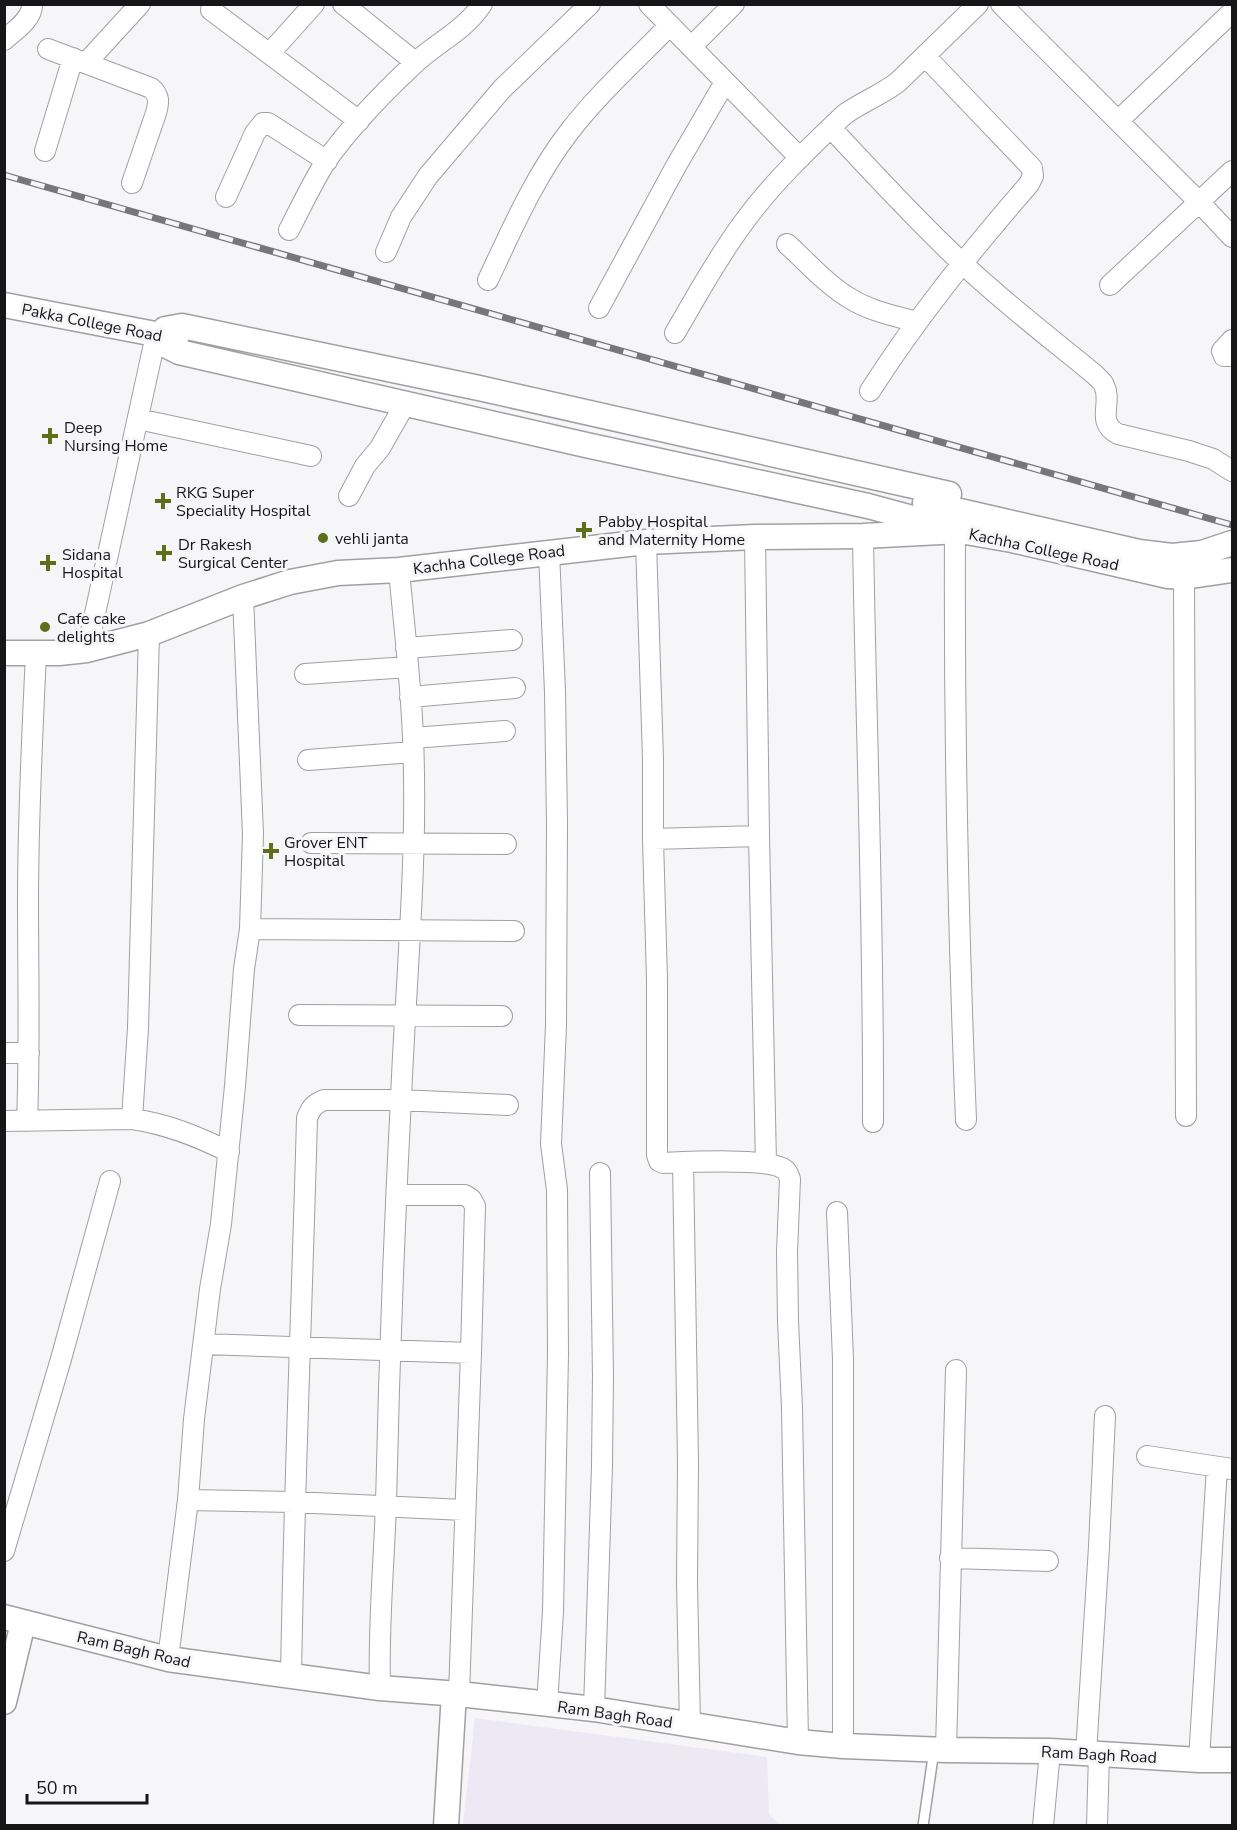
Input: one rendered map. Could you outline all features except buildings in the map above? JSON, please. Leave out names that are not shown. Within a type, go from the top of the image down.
[{"type":"street","points":[[4,40],[28,18],[32,12],[32,4]]},
{"type":"street","points":[[45,151],[80,61],[140,4]]},
{"type":"street","points":[[270,53],[314,4]]},
{"type":"street","points":[[343,4],[415,62]]},
{"type":"street","points":[[289,230],[312,184],[359,121],[415,62],[457,31],[482,4]]},
{"type":"street","points":[[386,252],[401,217],[428,176],[502,89],[590,4]]},
{"type":"street","points":[[649,4],[800,158]]},
{"type":"street","points":[[691,47],[734,4]]},
{"type":"street","points":[[675,333],[719,258],[742,225],[800,158],[844,114],[886,92],[978,4]]},
{"type":"street","points":[[1001,4],[1233,237]]},
{"type":"street","points":[[211,10],[359,121]]},
{"type":"street","points":[[1118,121],[1233,12]]},
{"type":"street","points":[[488,280],[544,167],[570,131],[601,96],[670,25]]},
{"type":"street","points":[[48,49],[151,88],[158,94],[156,113],[132,183]]},
{"type":"street","points":[[870,391],[898,347],[962,263],[1029,184],[1033,176],[1032,168],[925,56]]},
{"type":"street","points":[[599,308],[676,165],[725,82]]},
{"type":"street","points":[[226,197],[255,134],[263,123],[268,123],[327,161]]},
{"type":"street","points":[[831,128],[962,263],[1094,374],[1104,385],[1107,396],[1107,425],[1111,430],[1118,434],[1190,451],[1213,459],[1233,471]]},
{"type":"street","points":[[1110,285],[1233,171]]},
{"type":"street","points":[[787,244],[832,286],[852,300],[872,310],[917,322]]},
{"type":"street","name":"Pakka College Road","points":[[4,305],[165,336],[990,517],[1139,552],[1173,556],[1202,553],[1233,543]]},
{"type":"street","points":[[949,494],[479,388],[182,326],[165,329],[163,344],[179,352],[868,506],[957,532],[954,671],[966,1120]]},
{"type":"street","points":[[87,650],[138,418],[165,336]]},
{"type":"street","points":[[1233,340],[1222,351],[1224,356],[1233,356]]},
{"type":"street","points":[[348,496],[364,466],[381,448],[405,404]]},
{"type":"street","points":[[138,418],[311,456]]},
{"type":"street","name":"Kachha College Road","points":[[4,653],[36,654],[87,650],[149,634],[243,597],[290,582],[329,575],[399,570],[646,542],[957,532],[1012,540],[1155,574],[1184,577],[1233,570]]},
{"type":"street","points":[[863,536],[872,943],[873,1122]]},
{"type":"street","points":[[755,537],[766,1163]]},
{"type":"street","points":[[646,542],[657,980],[657,1155],[659,1161],[663,1163],[766,1163],[784,1168],[790,1179],[787,1252],[798,1742]]},
{"type":"street","points":[[547,1704],[553,1612],[558,1354],[557,1190],[551,1144],[556,1025],[557,824],[555,693],[549,552]]},
{"type":"street","points":[[380,1688],[379,1654],[386,1508],[389,1350],[400,1100],[411,930],[413,842],[413,745],[399,570]]},
{"type":"street","points":[[1184,577],[1186,1116]]},
{"type":"street","points":[[168,1659],[188,1500],[194,1419],[221,1224],[236,1086],[244,969],[250,929],[253,834],[243,597]]},
{"type":"street","points":[[132,1119],[138,1028],[149,634]]},
{"type":"street","points":[[305,674],[512,640]]},
{"type":"street","points":[[27,1121],[28,887],[36,654]]},
{"type":"street","points":[[410,697],[515,688]]},
{"type":"street","points":[[308,760],[505,730]]},
{"type":"street","points":[[653,839],[759,836]]},
{"type":"street","points":[[311,843],[506,844]]},
{"type":"street","points":[[250,929],[514,932]]},
{"type":"street","points":[[299,1015],[502,1016]]},
{"type":"street","points":[[4,1053],[29,1053]]},
{"type":"street","points":[[291,1677],[294,1502],[307,1118],[310,1109],[324,1100],[400,1100],[508,1105]]},
{"type":"street","points":[[4,1121],[132,1119],[178,1129],[229,1152]]},
{"type":"street","points":[[683,1162],[688,1415],[687,1583],[690,1725]]},
{"type":"street","points":[[594,1709],[600,1554],[602,1410],[600,1173]]},
{"type":"street","points":[[4,1551],[61,1359],[110,1181]]},
{"type":"street","points":[[397,1195],[465,1196],[471,1199],[475,1206],[456,1694],[447,1826]]},
{"type":"street","points":[[837,1212],[843,1370],[843,1746]]},
{"type":"street","points":[[204,1344],[471,1353]]},
{"type":"street","points":[[940,1750],[950,1558],[956,1370]]},
{"type":"street","points":[[1097,1826],[1093,1754],[1105,1416]]},
{"type":"street","points":[[1147,1456],[1225,1468],[1199,1760]]},
{"type":"street","points":[[188,1500],[294,1502],[464,1510]]},
{"type":"street","points":[[950,1558],[1048,1561]]},
{"type":"street","points":[[4,1702],[14,1620]]},
{"type":"street","name":"Ram Bagh Road","points":[[14,1620],[168,1659],[380,1688],[594,1709],[798,1742],[843,1746],[1050,1751],[1233,1760]]},
{"type":"street","points":[[1043,1826],[1050,1751]]},
{"type":"lane","points":[[923,1826],[940,1750]]},
{"type":"shaded area","points":[[475,1718],[767,1757],[769,1814],[780,1825],[463,1825]]},
{"type":"railway","points":[[4,175],[1232,525]]},
{"type":"place","name":"Deep Nursing Home","points":[[50,436]]},
{"type":"place","name":"RKG Super Speciality Hospital","points":[[163,501]]},
{"type":"place","name":"Pabby Hospital and Maternity Home","points":[[584,530]]},
{"type":"place","name":"vehli janta","points":[[323,538]]},
{"type":"place","name":"Dr Rakesh Surgical Center","points":[[164,553]]},
{"type":"place","name":"Sidana Hospital","points":[[48,563]]},
{"type":"place","name":"Cafe cake delights","points":[[45,627]]},
{"type":"place","name":"Grover ENT Hospital","points":[[271,851]]}]
